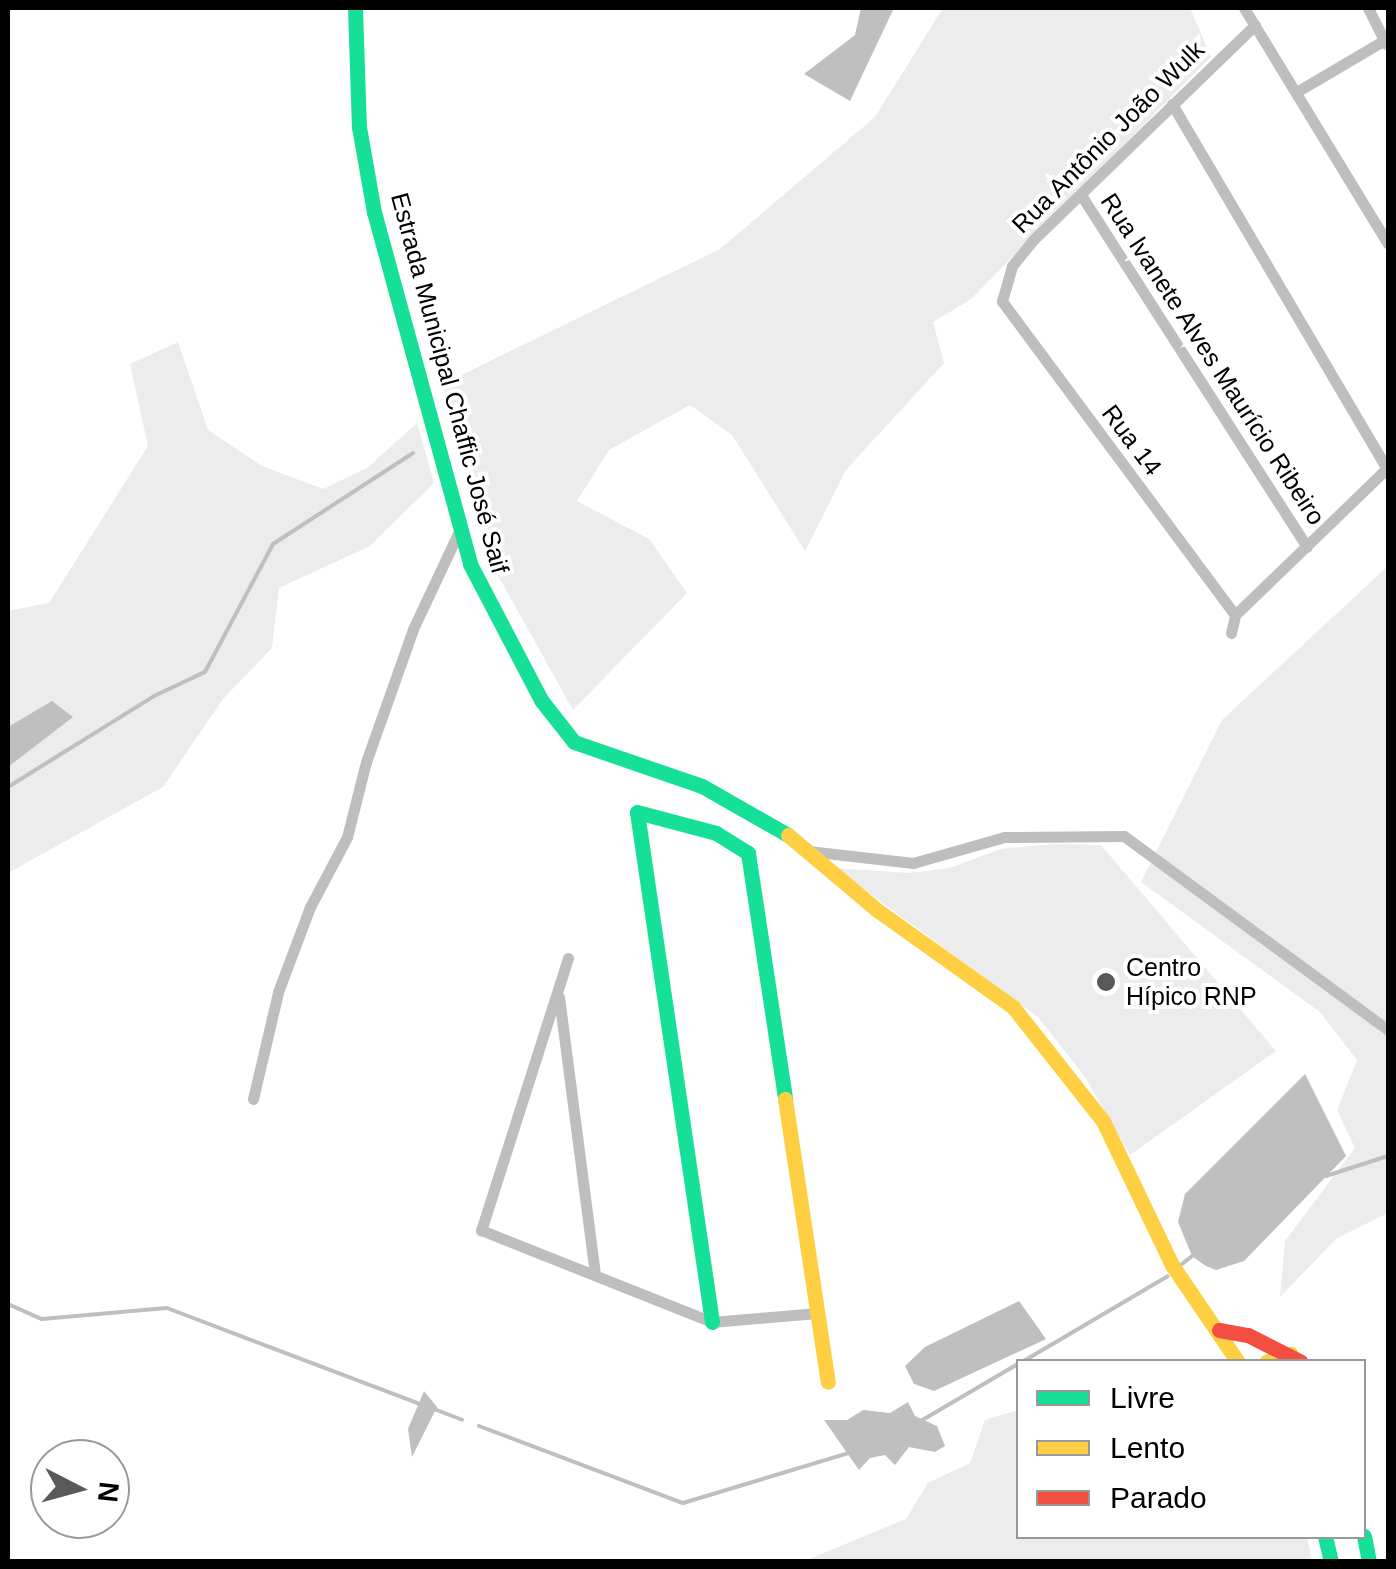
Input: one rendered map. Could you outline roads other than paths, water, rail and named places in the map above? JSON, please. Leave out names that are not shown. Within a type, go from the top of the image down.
[{"type":"street","name":"Estrada Municipal Chaffic José Saif","points":[[355,8],[359,127],[374,212],[460,529],[489,610],[574,742],[702,786],[767,818],[877,910],[1013,1007],[1102,1121],[1172,1265],[1236,1359]]},
{"type":"street","points":[[1244,8],[1298,90],[1388,244]]},
{"type":"street","points":[[1298,90],[1387,43],[1368,8]]},
{"type":"street","name":"Rua Antônio João Wulk","points":[[1004,288],[1033,240],[1254,25]]},
{"type":"street","points":[[1172,104],[1388,468],[1234,615],[1231,633]]},
{"type":"street","name":"Rua lvanete Alves Maurício Ribeiro","points":[[1082,195],[1307,547]]},
{"type":"street","name":"Rua 14","points":[[1004,288],[1002,301],[1014,319],[1234,615]]},
{"type":"street","points":[[253,1100],[278,992],[310,907],[347,837],[366,762],[413,630],[460,529]]},
{"type":"street","points":[[712,1322],[637,812],[716,832],[748,852],[828,1382]]},
{"type":"street","points":[[808,851],[914,862],[1004,838],[1124,836],[1388,1030]]},
{"type":"street","points":[[568,958],[481,1230],[712,1322],[818,1313]]},
{"type":"street","points":[[558,989],[594,1275]]},
{"type":"street","points":[[1219,1330],[1235,1330],[1296,1358]]},
{"type":"waterway","points":[[8,787],[154,696],[205,672],[273,544],[413,453]]},
{"type":"waterway","points":[[1326,1176],[1388,1156]]},
{"type":"waterway","points":[[1182,1264],[1196,1253]]},
{"type":"waterway","points":[[1027,1359],[1168,1276]]},
{"type":"waterway","points":[[8,1304],[42,1319],[167,1308],[420,1404]]},
{"type":"waterway","points":[[919,1422],[1016,1365]]},
{"type":"waterway","points":[[434,1409],[462,1420]]},
{"type":"waterway","points":[[479,1426],[683,1503],[852,1452]]},
{"type":"place","name":"Centro Hípico RNP","points":[[1106,982]]}]
